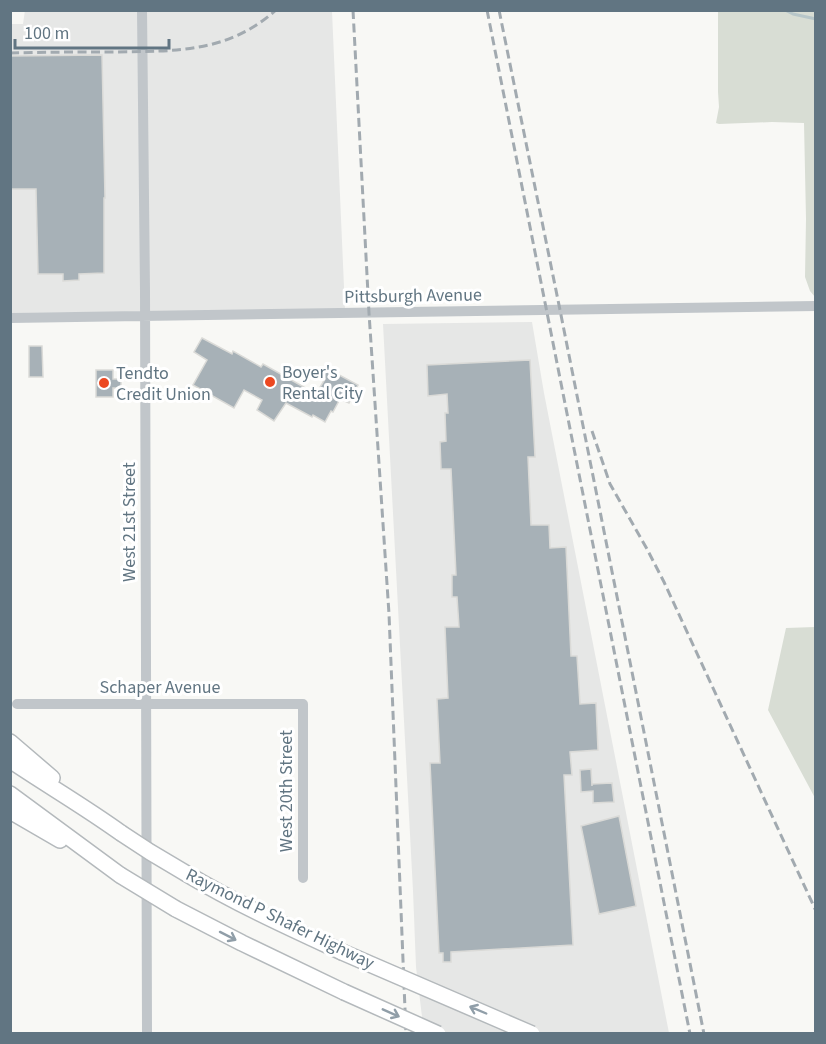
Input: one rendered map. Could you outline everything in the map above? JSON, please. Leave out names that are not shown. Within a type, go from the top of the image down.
[{"type":"highway","points":[[10,742],[86,808]]},
{"type":"highway","name":"Raymond P Shafer Highway","points":[[10,760],[150,852],[218,892],[342,952],[532,1034]]},
{"type":"highway","name":"Raymond P Shafer Highway","points":[[10,794],[120,875],[176,909],[344,992],[438,1034]]},
{"type":"highway","points":[[10,812],[120,875]]},
{"type":"street","name":"West 21st Street","points":[[142,10],[147,1034]]},
{"type":"street","name":"Pittsburgh Avenue","points":[[10,318],[816,306]]},
{"type":"street","name":"Schaper Avenue","points":[[16,704],[303,704]]},
{"type":"street","name":"West 20th Street","points":[[303,704],[303,878]]},
{"type":"shaded area","points":[[25,10],[332,11],[345,310],[11,313],[10,24],[23,24]]},
{"type":"shaded area","points":[[718,11],[815,11],[815,297],[805,277],[804,123],[716,123],[719,107]]},
{"type":"shaded area","points":[[532,322],[669,1033],[424,1033],[416,967],[383,324]]},
{"type":"shaded area","points":[[816,627],[815,798],[768,710],[786,628]]},
{"type":"building","points":[[102,55],[104,273],[79,274],[79,280],[63,281],[63,274],[38,274],[36,189],[10,189],[10,56]]},
{"type":"building","points":[[202,338],[232,354],[233,351],[261,367],[263,364],[316,394],[325,379],[319,376],[323,369],[329,372],[330,370],[358,385],[349,403],[340,399],[325,422],[286,403],[274,421],[257,410],[262,400],[244,390],[234,408],[193,385],[207,360],[194,352]]},
{"type":"building","points":[[29,346],[42,346],[43,377],[29,377]]},
{"type":"building","points":[[530,360],[535,457],[528,457],[531,525],[549,525],[550,548],[566,547],[571,656],[577,656],[580,704],[596,703],[598,750],[570,752],[572,775],[564,775],[573,945],[451,952],[451,962],[443,962],[443,953],[439,953],[430,763],[440,763],[437,699],[448,698],[445,627],[459,627],[457,597],[452,597],[452,575],[456,575],[451,469],[441,469],[440,442],[446,441],[447,394],[428,396],[427,365]]},
{"type":"building","points":[[96,370],[113,370],[113,379],[121,379],[121,388],[113,388],[113,397],[96,397]]},
{"type":"building","points":[[591,769],[592,786],[592,784],[612,783],[614,802],[593,803],[593,791],[581,792],[580,770]]},
{"type":"building","points":[[619,816],[636,906],[599,914],[581,826]]},
{"type":"waterway","points":[[785,10],[816,19]]},
{"type":"railway","points":[[10,53],[160,51],[200,47],[239,35],[276,10]]},
{"type":"railway","points":[[353,10],[369,313],[389,614],[406,1034]]},
{"type":"railway","points":[[487,10],[690,1034]]},
{"type":"railway","points":[[499,10],[704,1034]]},
{"type":"railway","points":[[592,431],[610,484],[664,582],[816,911]]},
{"type":"place","name":"Boyer's Rental City","points":[[270,382]]},
{"type":"place","name":"Tendto Credit Union","points":[[104,383]]}]
